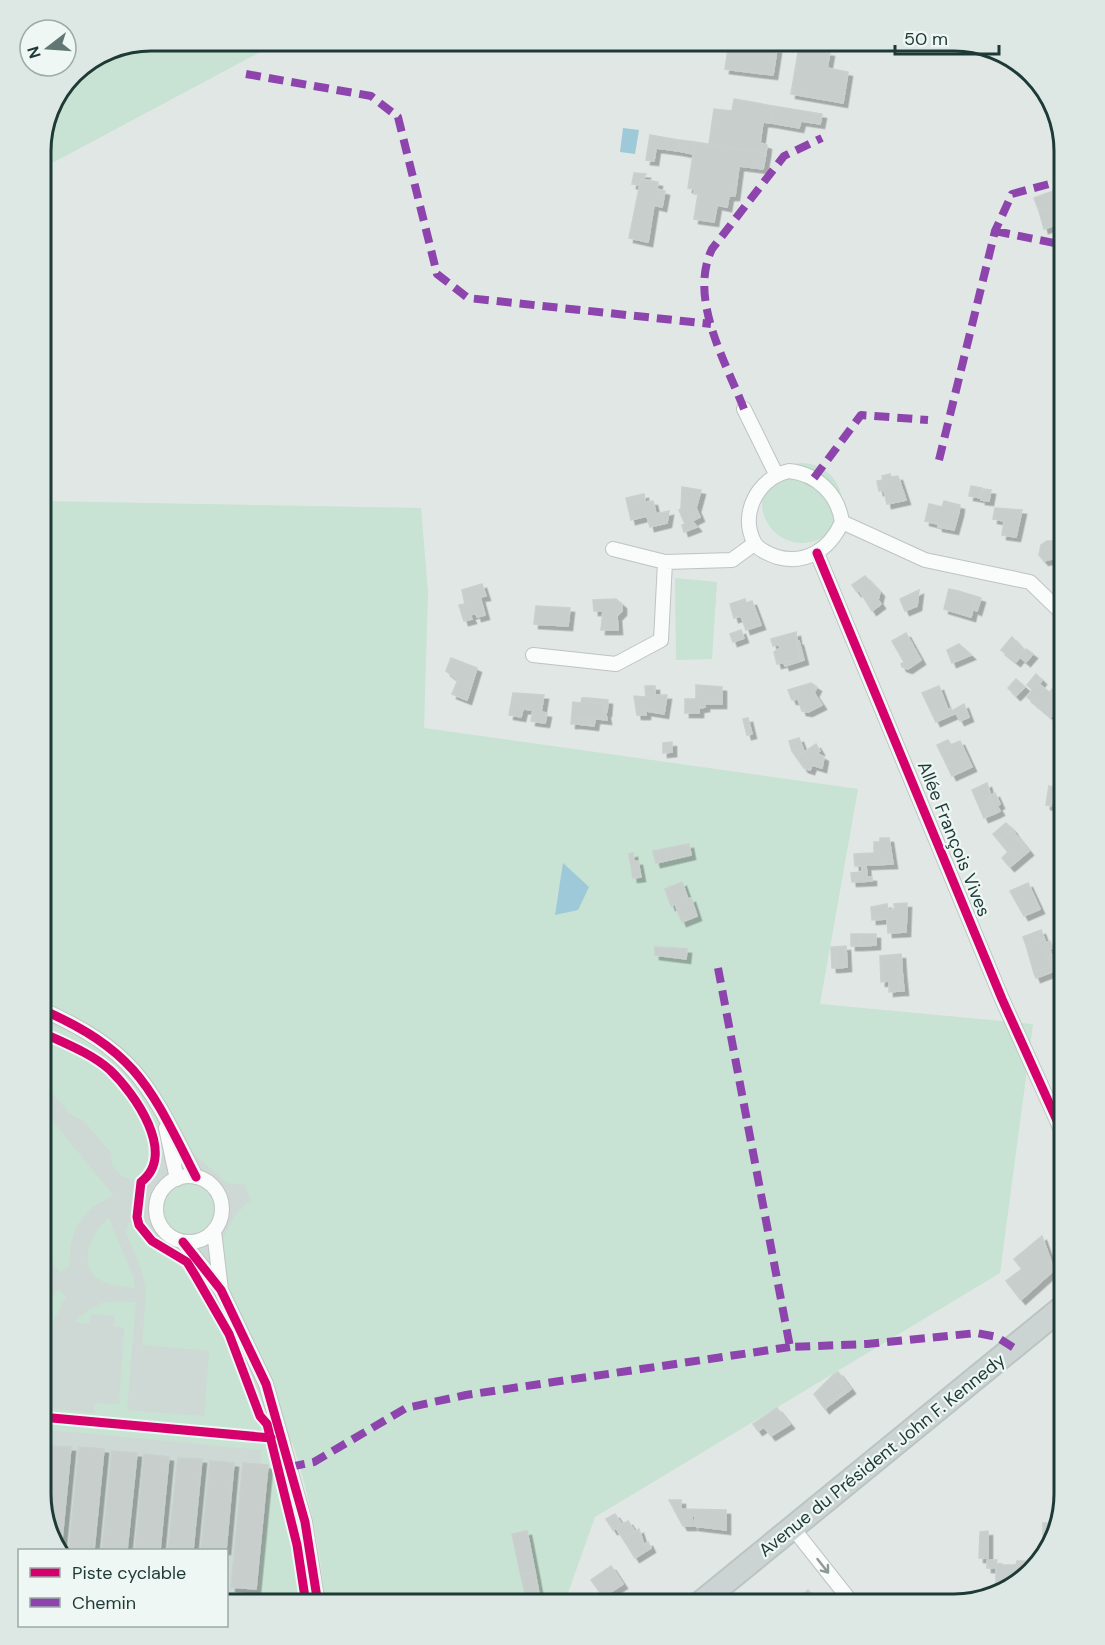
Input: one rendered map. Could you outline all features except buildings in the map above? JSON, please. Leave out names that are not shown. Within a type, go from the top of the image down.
[{"type":"main road","name":"Avenue du Président John F. Kennedy","points":[[711,1594],[1054,1315]]},
{"type":"street","points":[[744,409],[776,474]]},
{"type":"street","points":[[789,471],[803,472],[814,478],[833,496],[840,508],[842,522],[838,531],[817,553],[801,560],[786,559],[767,554],[754,544],[750,525],[751,508],[761,485],[776,474],[789,471]]},
{"type":"street","points":[[842,522],[925,560],[1030,582],[1054,605]]},
{"type":"street","points":[[613,549],[665,562],[732,560],[754,544]]},
{"type":"street","name":"Allée François Vives","points":[[817,553],[1002,999],[1054,1112]]},
{"type":"street","points":[[533,655],[616,664],[661,640],[665,562]]},
{"type":"street","points":[[51,1014],[100,1039],[126,1060],[146,1083],[196,1177]]},
{"type":"street","points":[[162,1111],[177,1179]]},
{"type":"street","points":[[221,1290],[214,1231],[222,1210],[220,1199],[207,1181],[196,1177],[177,1179],[159,1195],[156,1213],[165,1233],[183,1242],[221,1290],[266,1384],[305,1522],[316,1594]]},
{"type":"street","points":[[183,1242],[195,1242],[214,1231]]},
{"type":"street","points":[[792,1527],[845,1594]]},
{"type":"shaded area","points":[[51,991],[119,1024],[257,1190],[313,1594],[228,1594],[228,1549],[68,1549],[64,1544],[54,1520],[51,1494]]},
{"type":"green space","points":[[262,51],[51,164],[54,125],[68,96],[80,80],[113,59],[132,53]]},
{"type":"green space","points":[[802,463],[817,466],[830,475],[839,488],[842,503],[839,518],[830,531],[817,540],[802,543],[787,540],[774,531],[765,518],[762,503],[765,488],[774,475],[787,466]]},
{"type":"green space","points":[[51,501],[421,508],[428,592],[424,728],[858,789],[820,1004],[1033,1024],[1000,1273],[595,1517],[568,1594],[324,1594],[314,1525],[294,1446],[276,1395],[234,1307],[223,1272],[221,1256],[223,1240],[234,1218],[250,1201],[245,1185],[227,1183],[190,1151],[180,1127],[156,1089],[122,1049],[97,1031],[51,1010]]},
{"type":"green space","points":[[675,578],[717,582],[712,659],[676,660]]},
{"type":"green space","points":[[51,1025],[92,1044],[113,1060],[139,1089],[158,1123],[162,1141],[162,1159],[156,1177],[143,1184],[121,1176],[112,1165],[110,1152],[84,1121],[70,1114],[51,1091]]},
{"type":"green space","points":[[51,1119],[114,1196],[102,1201],[79,1223],[72,1243],[69,1267],[60,1272],[51,1261]]},
{"type":"green space","points":[[183,1183],[193,1183],[207,1190],[214,1209],[207,1228],[193,1235],[183,1235],[173,1231],[166,1224],[162,1214],[162,1204],[166,1194],[173,1187]]},
{"type":"green space","points":[[109,1218],[133,1276],[135,1288],[102,1281],[89,1268],[88,1259],[92,1240],[102,1224]]},
{"type":"green space","points":[[134,1219],[139,1220],[165,1247],[196,1268],[235,1338],[240,1350],[242,1367],[261,1415],[272,1427],[302,1546],[309,1594],[258,1594],[270,1479],[260,1477],[261,1450],[51,1430],[51,1408],[94,1413],[95,1403],[119,1404],[124,1328],[114,1326],[115,1316],[91,1314],[89,1324],[74,1322],[90,1309],[108,1302],[136,1302],[127,1410],[204,1416],[209,1351],[142,1345],[146,1292],[141,1269],[126,1232],[129,1222]]},
{"type":"green space","points":[[59,1290],[66,1297],[51,1325],[51,1297]]},
{"type":"water","points":[[623,128],[639,130],[635,154],[620,152]]},
{"type":"water","points":[[563,863],[589,887],[578,910],[555,915]]},
{"type":"marked path","points":[[246,74],[371,96],[398,117],[437,274],[468,298],[711,324]]},
{"type":"marked path","points":[[744,409],[712,330],[704,288],[706,268],[712,249],[784,156],[822,138]]},
{"type":"marked path","points":[[939,460],[995,231],[1012,194],[1054,183]]},
{"type":"marked path","points":[[995,231],[1054,243]]},
{"type":"marked path","points":[[814,478],[861,415],[928,420]]},
{"type":"marked path","points":[[718,968],[790,1347],[867,1344],[977,1333],[997,1337],[1014,1348]]},
{"type":"marked path","points":[[290,1467],[314,1462],[406,1408],[466,1395],[790,1347]]},
{"type":"cycle path","points":[[817,553],[1002,999],[1054,1114]]},
{"type":"cycle path","points":[[51,1014],[100,1041],[121,1057],[138,1075],[166,1119],[196,1177]]},
{"type":"cycle path","points":[[51,1037],[86,1053],[110,1070],[130,1093],[148,1124],[154,1140],[155,1156],[151,1170],[141,1182],[137,1217],[139,1225],[152,1241],[187,1262],[229,1334],[260,1416],[267,1424],[297,1545],[304,1594]]},
{"type":"cycle path","points":[[183,1242],[221,1290],[266,1384],[305,1522],[316,1594]]},
{"type":"cycle path","points":[[51,1418],[271,1438]]}]
